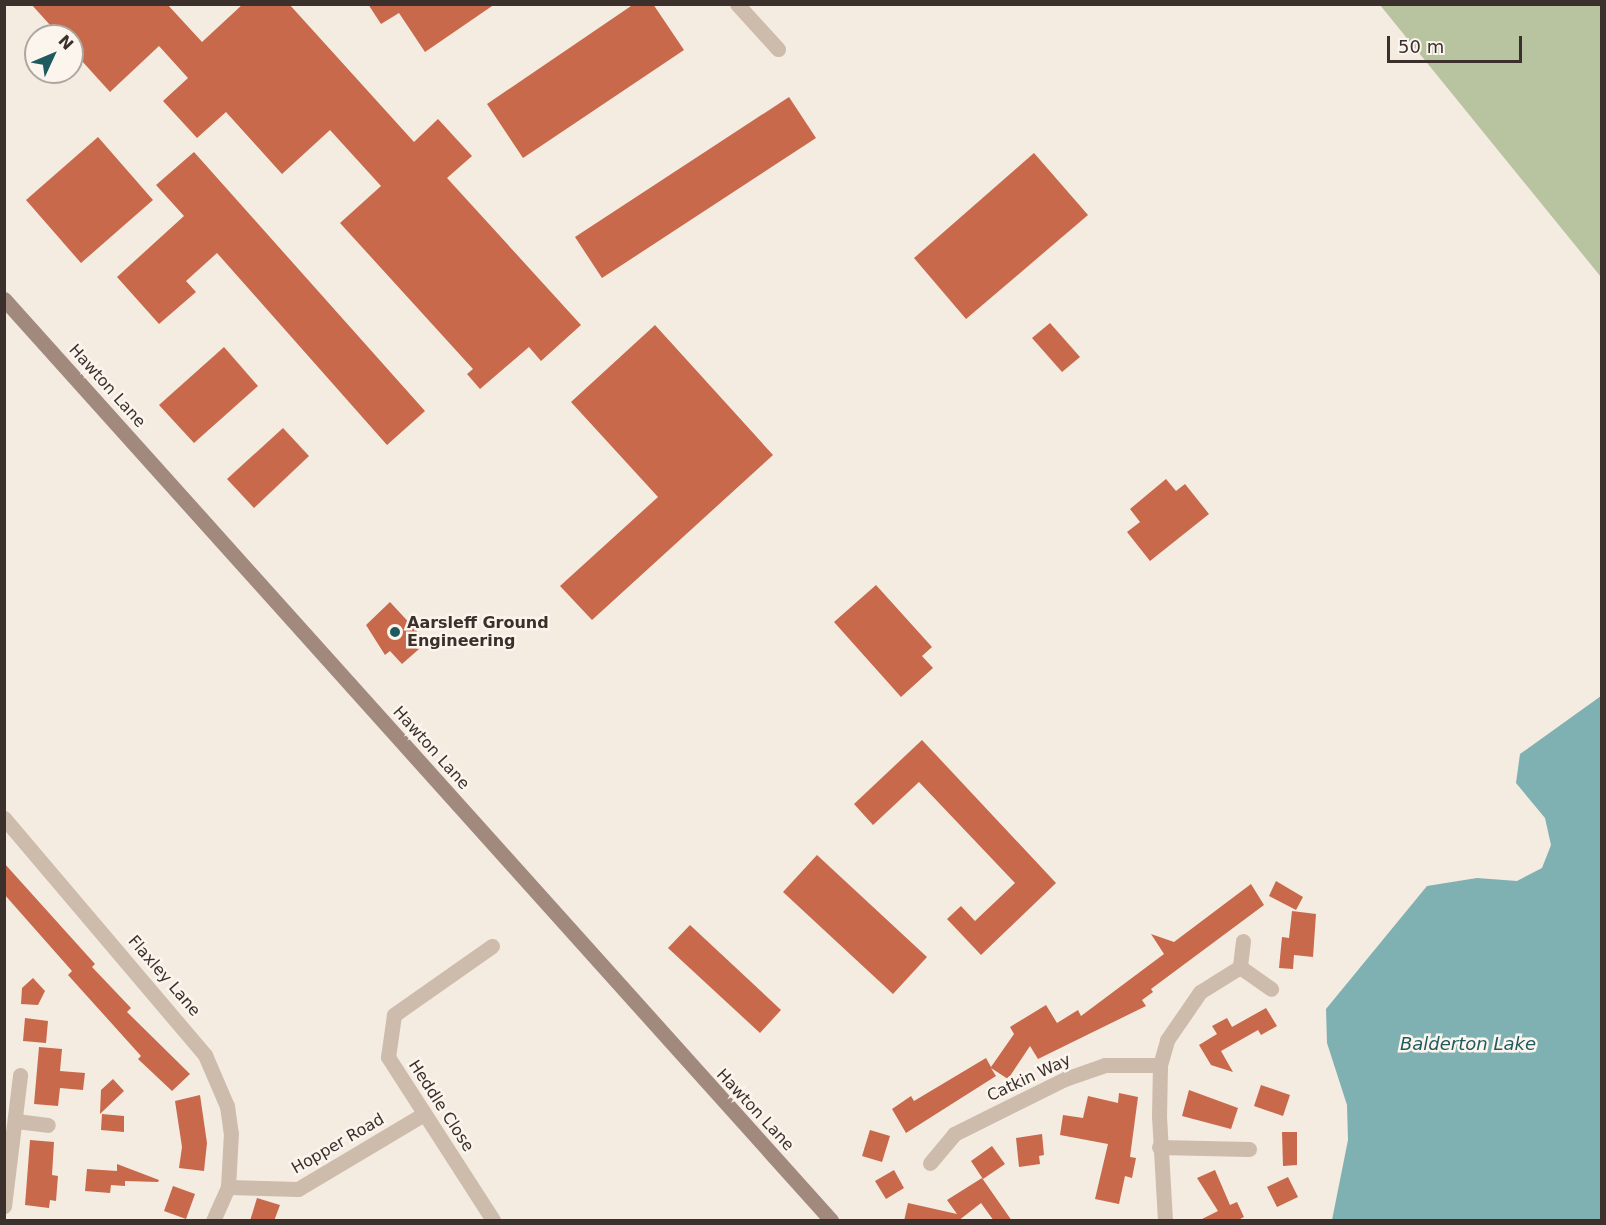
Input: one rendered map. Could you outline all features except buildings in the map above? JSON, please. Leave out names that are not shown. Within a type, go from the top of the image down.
[{"type":"street","points":[[737,4],[778,49]]},
{"type":"street","name":"Hawton Lane","points":[[4,299],[740,1123],[778,1161],[831,1221]]},
{"type":"street","name":"Flaxley Lane","points":[[4,818],[205,1055],[227,1106],[232,1141],[228,1187],[213,1221]]},
{"type":"street","points":[[1240,967],[1243,940]]},
{"type":"street","name":"Heddle Close","points":[[492,946],[394,1015],[388,1057],[493,1221]]},
{"type":"street","points":[[1240,967],[1271,988]]},
{"type":"street","points":[[1165,1221],[1159,1147],[1160,1065],[1167,1040],[1200,992],[1240,967]]},
{"type":"street","name":"Catkin Way","points":[[930,1163],[954,1134],[1065,1079],[1105,1065],[1160,1065]]},
{"type":"street","points":[[4,1206],[20,1075]]},
{"type":"street","name":"Hopper Road","points":[[228,1187],[298,1189],[424,1114]]},
{"type":"street","points":[[16,1122],[48,1125]]},
{"type":"street","points":[[1159,1147],[1249,1149]]},
{"type":"green space","points":[[1380,5],[1601,5],[1601,277]]},
{"type":"water","name":"Balderton Lake","points":[[1601,696],[1601,1220],[1332,1220],[1348,1140],[1347,1105],[1327,1043],[1326,1009],[1427,886],[1477,878],[1517,881],[1542,868],[1551,845],[1545,818],[1516,783],[1520,754]]},
{"type":"place","name":"Aarsleff Ground Engineering","points":[[395,632]]}]
